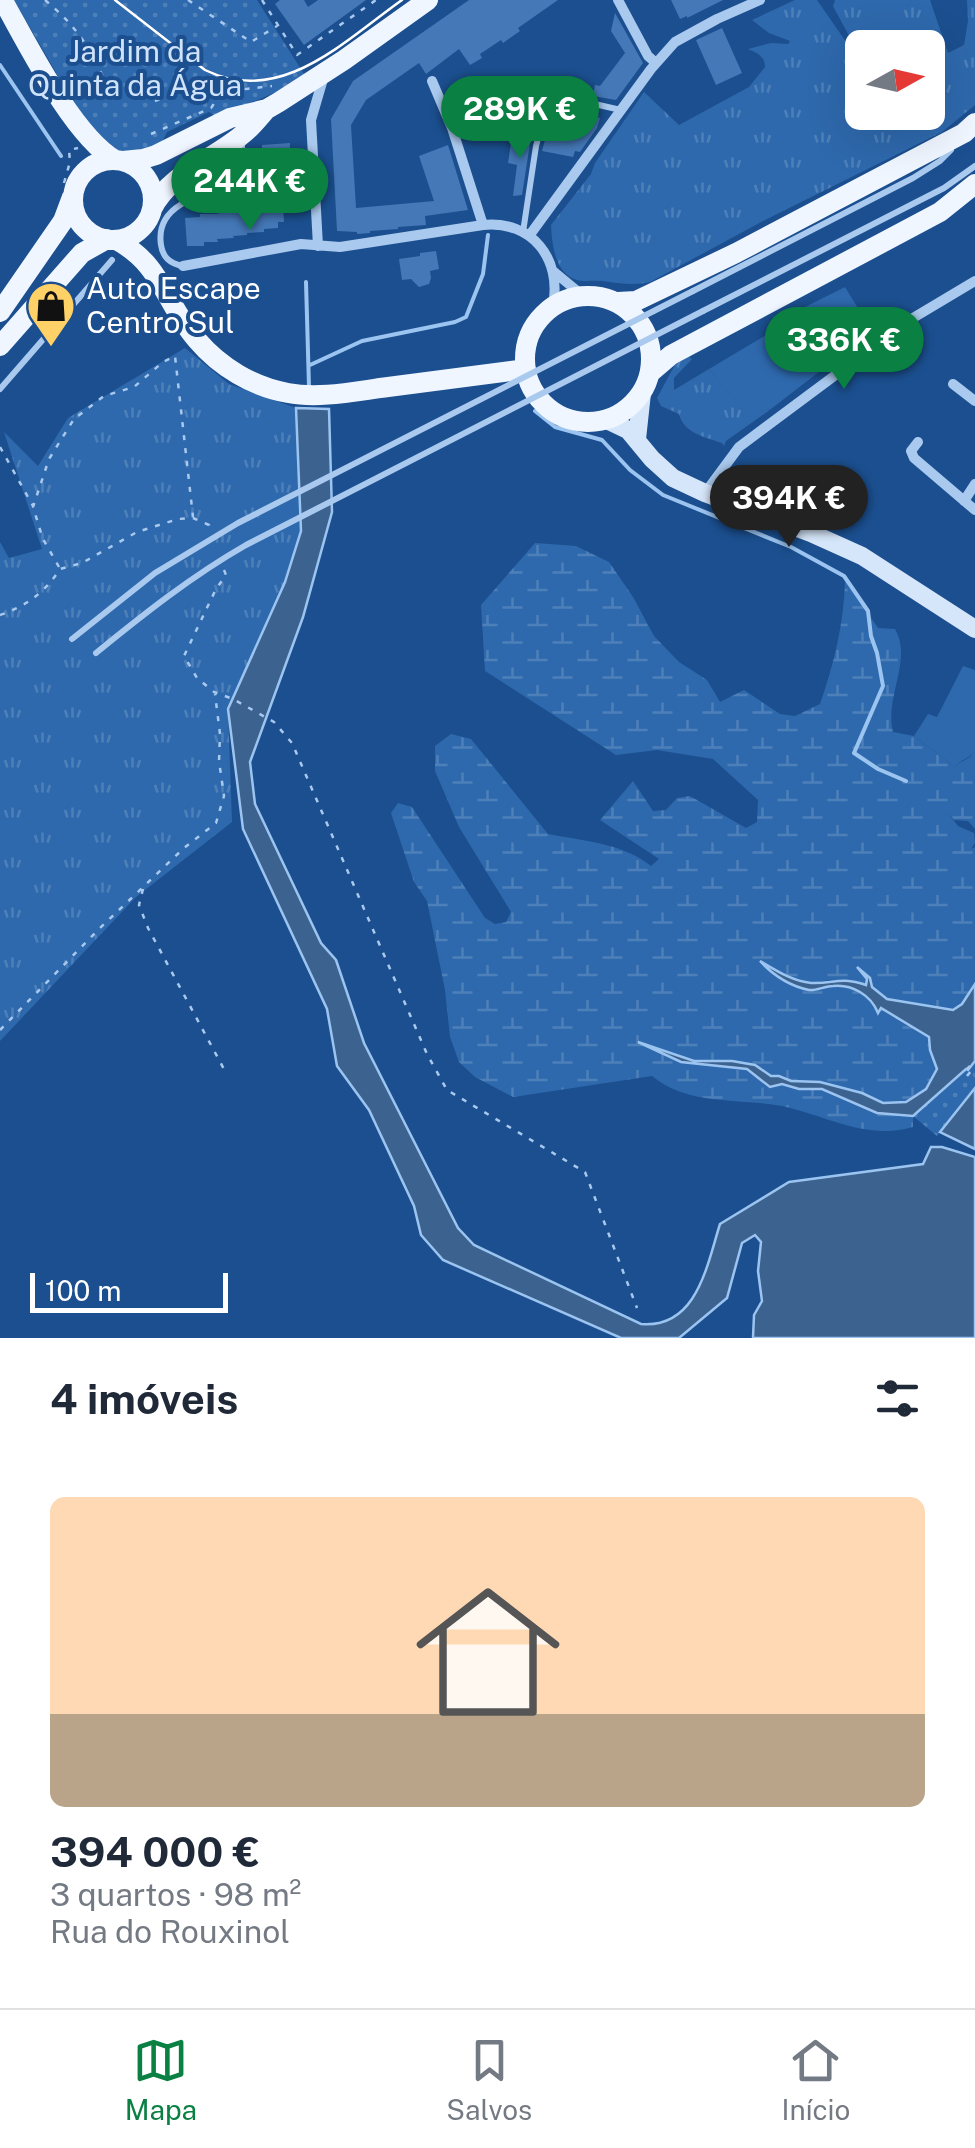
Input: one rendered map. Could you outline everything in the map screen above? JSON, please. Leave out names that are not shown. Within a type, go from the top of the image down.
[{"type":"main road","points":[[112,247],[134,234],[171,184],[290,105],[326,72],[428,0]]},
{"type":"main road","points":[[4,3],[70,115],[99,149],[138,168],[149,183],[157,275]]},
{"type":"main road","points":[[112,247],[84,228],[75,212],[74,191],[90,166],[106,160],[143,159],[230,118],[290,105]]},
{"type":"main road","points":[[0,312],[64,221],[80,164],[70,115]]},
{"type":"main road","points":[[969,128],[636,302],[582,295],[553,306],[530,333],[525,351],[533,390],[546,406],[564,418],[607,420],[627,410],[671,355],[940,212],[975,184]]},
{"type":"main road","points":[[0,346],[82,253],[112,247],[133,249],[157,275],[184,324],[216,359],[257,384],[292,394],[336,394],[526,369]]},
{"type":"main road","points":[[618,302],[646,332],[652,352],[638,440]]},
{"type":"main road","points":[[607,420],[628,430],[652,460],[673,478],[862,556],[975,629]]},
{"type":"street","points":[[618,0],[648,56],[656,63]]},
{"type":"street","points":[[526,234],[674,42],[760,0]]},
{"type":"street","points":[[318,246],[290,105],[326,72]]},
{"type":"street","points":[[432,81],[484,224]]},
{"type":"street","points":[[183,266],[302,244],[340,248],[484,224],[508,225],[542,248],[552,270],[556,292],[553,306]]},
{"type":"street","points":[[552,270],[582,295]]},
{"type":"street","points":[[705,494],[739,446],[908,321],[975,280]]},
{"type":"street","points":[[953,384],[975,400]]},
{"type":"street","points":[[918,442],[911,451],[914,458],[975,510]]},
{"type":"street","points":[[964,500],[975,484]]},
{"type":"lane","points":[[526,234],[536,146],[550,94],[621,110]]},
{"type":"lane","points":[[72,639],[155,573],[238,522],[927,170],[969,128]]},
{"type":"lane","points":[[183,266],[173,264],[161,248],[164,223],[183,202],[242,184],[243,134]]},
{"type":"lane","points":[[96,653],[168,594],[246,544],[944,188],[975,166]]},
{"type":"lane","points":[[0,389],[112,247]]},
{"type":"path","points":[[45,0],[82,37],[106,86]]},
{"type":"path","points":[[188,0],[252,42],[278,25]]},
{"type":"path","points":[[262,0],[298,55],[376,0]]},
{"type":"path","points":[[155,101],[195,84],[206,84],[246,89],[290,105]]},
{"type":"path","points":[[151,134],[210,108],[215,97],[206,84]]},
{"type":"path","points":[[34,507],[49,459],[74,419],[104,396],[134,388],[175,356],[193,518]]},
{"type":"path","points":[[0,447],[34,507],[42,539],[60,568]]},
{"type":"path","points":[[0,614],[30,602],[60,568],[82,562],[137,532],[178,519],[193,518],[208,525]]},
{"type":"path","points":[[226,575],[184,656],[197,678],[214,692],[274,722],[292,743],[427,1054],[447,1090],[584,1172],[637,1308]]},
{"type":"path","points":[[0,1030],[98,929],[216,823],[224,796],[214,692]]},
{"type":"path","points":[[143,888],[138,906],[225,1071]]},
{"type":"path","points":[[967,1076],[971,1067]]},
{"type":"green space","name":"Jardim da Quinta da Água","points":[[14,0],[257,0],[306,77],[217,117],[209,112],[167,132],[162,142],[153,147],[129,153],[110,150],[91,133]]},
{"type":"green space","points":[[795,0],[817,0],[845,40],[845,130],[944,130],[650,282],[580,281],[564,272],[556,257],[551,225],[591,174],[644,92],[679,125],[749,87],[765,63],[748,49],[790,41],[769,33],[752,20]]},
{"type":"green space","points":[[835,0],[930,0],[940,30],[846,30],[833,6]]},
{"type":"green space","points":[[967,0],[975,0],[975,105],[945,130],[945,44],[948,53],[964,45]]},
{"type":"green space","points":[[845,287],[872,331],[771,409],[749,418],[709,369],[800,315],[805,307]]},
{"type":"green space","points":[[185,348],[229,384],[296,408],[301,531],[285,582],[228,709],[232,822],[136,897],[0,1041],[0,542],[9,558],[42,549],[4,432],[38,466],[68,418]]},
{"type":"green space","points":[[688,356],[692,359],[674,378],[674,390],[709,369],[749,417],[771,409],[724,446],[690,430],[679,414],[661,406],[657,398],[676,363]]},
{"type":"green space","points":[[535,543],[576,546],[609,562],[654,636],[679,662],[707,680],[720,702],[744,690],[780,714],[795,716],[820,704],[837,643],[845,581],[878,628],[895,629],[900,641],[893,732],[914,736],[955,767],[971,755],[975,738],[975,829],[968,821],[954,820],[947,812],[958,826],[974,833],[975,843],[971,849],[975,847],[975,984],[962,1004],[954,1010],[886,999],[862,973],[867,985],[829,980],[813,983],[787,977],[763,964],[779,978],[800,988],[844,986],[857,991],[930,1037],[937,1069],[926,1089],[906,1102],[882,1103],[862,1093],[820,1082],[771,1076],[755,1065],[695,1061],[652,1047],[681,1062],[747,1069],[770,1087],[782,1084],[822,1089],[877,1113],[913,1116],[913,1127],[863,1129],[782,1106],[698,1097],[666,1086],[652,1076],[513,1097],[475,1077],[459,1062],[450,1037],[427,901],[414,882],[391,813],[398,803],[412,807],[485,918],[495,924],[506,922],[511,912],[459,827],[435,771],[435,746],[451,734],[471,739],[548,834],[615,848],[651,866],[659,859],[600,820],[633,781],[653,811],[666,810],[677,798],[690,796],[746,828],[757,822],[758,800],[713,759],[657,750],[616,755],[485,671],[481,605]]},
{"type":"green space","points":[[963,666],[975,670],[975,751],[955,767],[914,736],[928,714],[937,717]]},
{"type":"green space","points":[[975,1061],[975,1088],[937,1136],[913,1116]]},
{"type":"shaded area","points":[[296,408],[329,409],[332,512],[303,617],[250,762],[255,804],[321,943],[336,960],[364,1043],[458,1228],[474,1245],[641,1324],[660,1323],[675,1316],[697,1291],[720,1224],[789,1182],[923,1164],[931,1147],[942,1147],[975,1157],[975,1338],[753,1338],[754,1315],[762,1301],[758,1271],[761,1242],[755,1235],[742,1243],[727,1298],[679,1338],[621,1338],[443,1260],[421,1235],[414,1206],[369,1110],[337,1066],[327,1009],[243,829],[228,709],[285,582],[301,531]]},
{"type":"shaded area","points":[[760,961],[804,982],[866,985],[867,979],[857,967],[887,999],[953,1010],[975,984],[975,1061],[913,1116],[877,1113],[822,1089],[782,1084],[770,1087],[747,1069],[681,1062],[638,1042],[694,1061],[755,1065],[771,1076],[820,1082],[883,1103],[906,1102],[926,1089],[937,1069],[929,1037],[881,1008],[878,1013],[866,996],[854,989],[802,988],[782,979]]},
{"type":"shaded area","points":[[975,1088],[975,1149],[940,1132]]},
{"type":"building","points":[[280,0],[304,0],[308,7],[318,0],[366,0],[304,45],[275,4]]},
{"type":"building","points":[[469,0],[558,0],[470,65],[459,49],[426,74],[419,63],[366,100],[351,125],[356,208],[434,201],[419,156],[448,145],[468,210],[425,216],[426,225],[357,234],[337,231],[331,119],[353,81]]},
{"type":"building","points":[[671,0],[723,0],[680,19]]},
{"type":"building","points":[[615,13],[643,63],[616,100],[593,96],[595,85],[600,86],[625,53],[611,31]]},
{"type":"building","points":[[722,28],[742,73],[716,85],[696,40]]},
{"type":"building","points":[[519,83],[542,87],[536,121],[514,117]]},
{"type":"building","points":[[449,99],[496,100],[495,111],[460,110],[460,123]]},
{"type":"building","points":[[555,103],[589,110],[588,115],[600,118],[597,128],[573,157],[542,151]]},
{"type":"building","points":[[512,136],[531,137],[522,195],[513,196],[517,165],[508,163]]},
{"type":"building","points":[[290,143],[284,222],[278,222],[278,228],[204,242],[204,246],[187,246],[185,218],[258,205],[262,145]]},
{"type":"building","points":[[436,251],[439,269],[430,271],[429,284],[419,287],[411,279],[402,280],[399,259]]},
{"type":"waterway","points":[[0,65],[61,156]]},
{"type":"waterway","points":[[310,365],[362,341],[466,317],[483,274],[488,235]]},
{"type":"waterway","points":[[306,282],[309,387]]},
{"type":"waterway","points":[[535,411],[555,427],[602,440],[630,470],[663,495],[791,547],[844,576],[868,611],[883,686],[854,753],[906,781]]},
{"type":"tram line","points":[[115,0],[205,70],[233,79],[260,80],[310,64],[402,0]]},
{"type":"place","name":"Auto Escape Centro Sul","points":[[51,348]]}]
